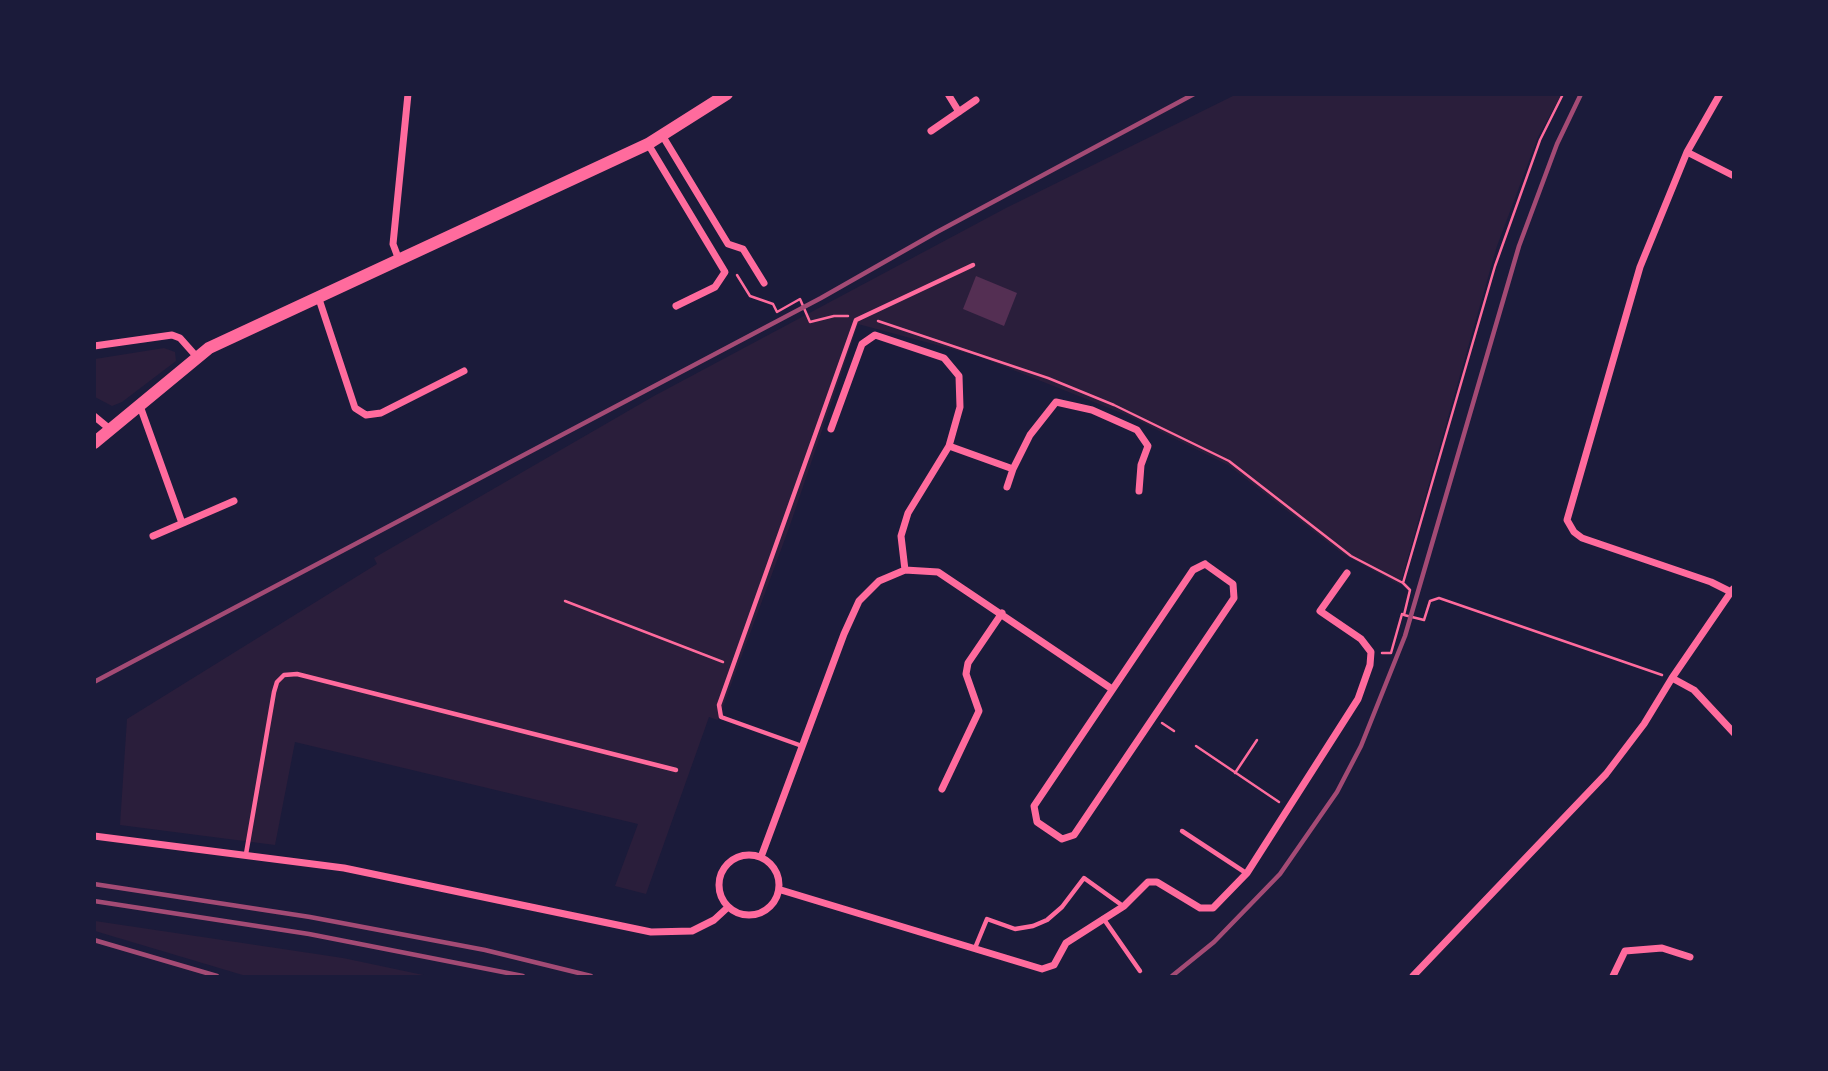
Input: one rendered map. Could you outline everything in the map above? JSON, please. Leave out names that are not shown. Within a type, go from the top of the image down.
[{"type":"street","points":[[399,260],[393,244],[408,94]]},
{"type":"street","points":[[94,443],[196,356],[318,296],[648,144],[727,94]]},
{"type":"street","points":[[948,94],[959,112]]},
{"type":"street","points":[[1413,976],[1606,774],[1644,724],[1732,590],[1582,538],[1574,533],[1567,520],[1632,291],[1687,152],[1720,94]]},
{"type":"street","points":[[931,131],[976,100]]},
{"type":"street","points":[[662,135],[728,244],[743,249],[764,283]]},
{"type":"street","points":[[648,144],[725,272],[715,287],[676,306]]},
{"type":"street","points":[[1687,152],[1734,176]]},
{"type":"street","points":[[318,296],[355,408],[366,415],[381,413],[464,371]]},
{"type":"street","points":[[94,346],[172,335],[180,338],[196,356]]},
{"type":"street","points":[[831,429],[862,344],[876,335],[944,359],[959,376],[960,407],[949,446],[908,513],[901,536],[905,570]]},
{"type":"street","points":[[1007,487],[1030,435],[1056,402],[1092,410],[1137,430],[1148,446],[1141,465],[1139,491]]},
{"type":"street","points":[[140,406],[182,523]]},
{"type":"street","points":[[94,416],[111,430]]},
{"type":"street","points":[[949,446],[1013,469]]},
{"type":"street","points":[[153,536],[234,501]]},
{"type":"street","points":[[1205,564],[1233,584],[1234,598],[1074,835],[1062,839],[1037,822],[1034,806],[1112,689],[1193,570],[1205,564]]},
{"type":"street","points":[[761,857],[859,601],[879,581],[905,570],[938,572],[1112,689]]},
{"type":"street","points":[[781,890],[1042,969],[1055,965],[1066,943],[1124,906],[1148,882],[1157,881],[1200,908],[1213,908],[1235,889],[1247,873],[1358,699],[1370,665],[1371,652],[1361,639],[1320,611],[1347,573]]},
{"type":"street","points":[[943,789],[979,711],[966,674],[968,663],[1002,613]]},
{"type":"street","points":[[1672,678],[1694,690],[1734,733]]},
{"type":"street","points":[[94,836],[344,868],[651,932],[692,931],[714,920],[727,908]]},
{"type":"street","points":[[737,857],[761,857],[776,872],[781,890],[771,906],[761,913],[740,914],[727,908],[719,887],[723,869],[737,857]]},
{"type":"street","points":[[1613,976],[1625,951],[1662,948],[1690,957]]},
{"type":"lane","points":[[802,746],[721,717],[719,705],[856,320],[973,265]]},
{"type":"lane","points":[[246,854],[274,692],[277,682],[284,675],[297,674],[676,770]]},
{"type":"lane","points":[[1182,831],[1247,873]]},
{"type":"lane","points":[[975,948],[987,919],[1015,929],[1033,926],[1047,920],[1062,907],[1084,878],[1124,906]]},
{"type":"lane","points":[[1103,918],[1140,971]]},
{"type":"path","points":[[1403,583],[1494,266],[1540,140],[1563,94]]},
{"type":"path","points":[[777,312],[800,299],[810,322],[834,316]]},
{"type":"path","points":[[1371,652],[1391,653],[1410,590]]},
{"type":"path","points":[[1407,603],[1404,615],[1424,621],[1430,601],[1439,598],[1672,678]]},
{"type":"path","points":[[565,601],[733,666]]},
{"type":"path","points":[[1235,773],[1257,740]]},
{"type":"path","points":[[1195,746],[1288,808]]},
{"type":"shaded area","points":[[1235,95],[1561,95],[1538,137],[1497,246],[1400,585],[1343,554],[1228,465],[1129,416],[978,356],[858,324],[789,528],[718,720],[709,717],[646,894],[615,886],[638,824],[295,742],[275,845],[120,825],[127,719],[377,564],[374,558],[654,396],[1006,208]]},
{"type":"shaded area","points":[[164,348],[175,352],[176,361],[122,402],[112,406],[95,397],[95,359]]},
{"type":"shaded area","points":[[95,921],[343,958],[428,976],[246,976],[95,931]]},
{"type":"building","points":[[976,276],[1017,293],[1004,326],[963,309]]},
{"type":"railway","points":[[94,682],[821,298],[937,232],[1194,94]]},
{"type":"railway","points":[[1172,976],[1214,942],[1280,874],[1337,792],[1361,746],[1405,636],[1519,246],[1557,144],[1581,94]]},
{"type":"railway","points":[[94,884],[310,917],[485,950],[591,976]]},
{"type":"railway","points":[[94,901],[309,934],[523,976]]},
{"type":"railway","points":[[94,940],[217,976]]}]
